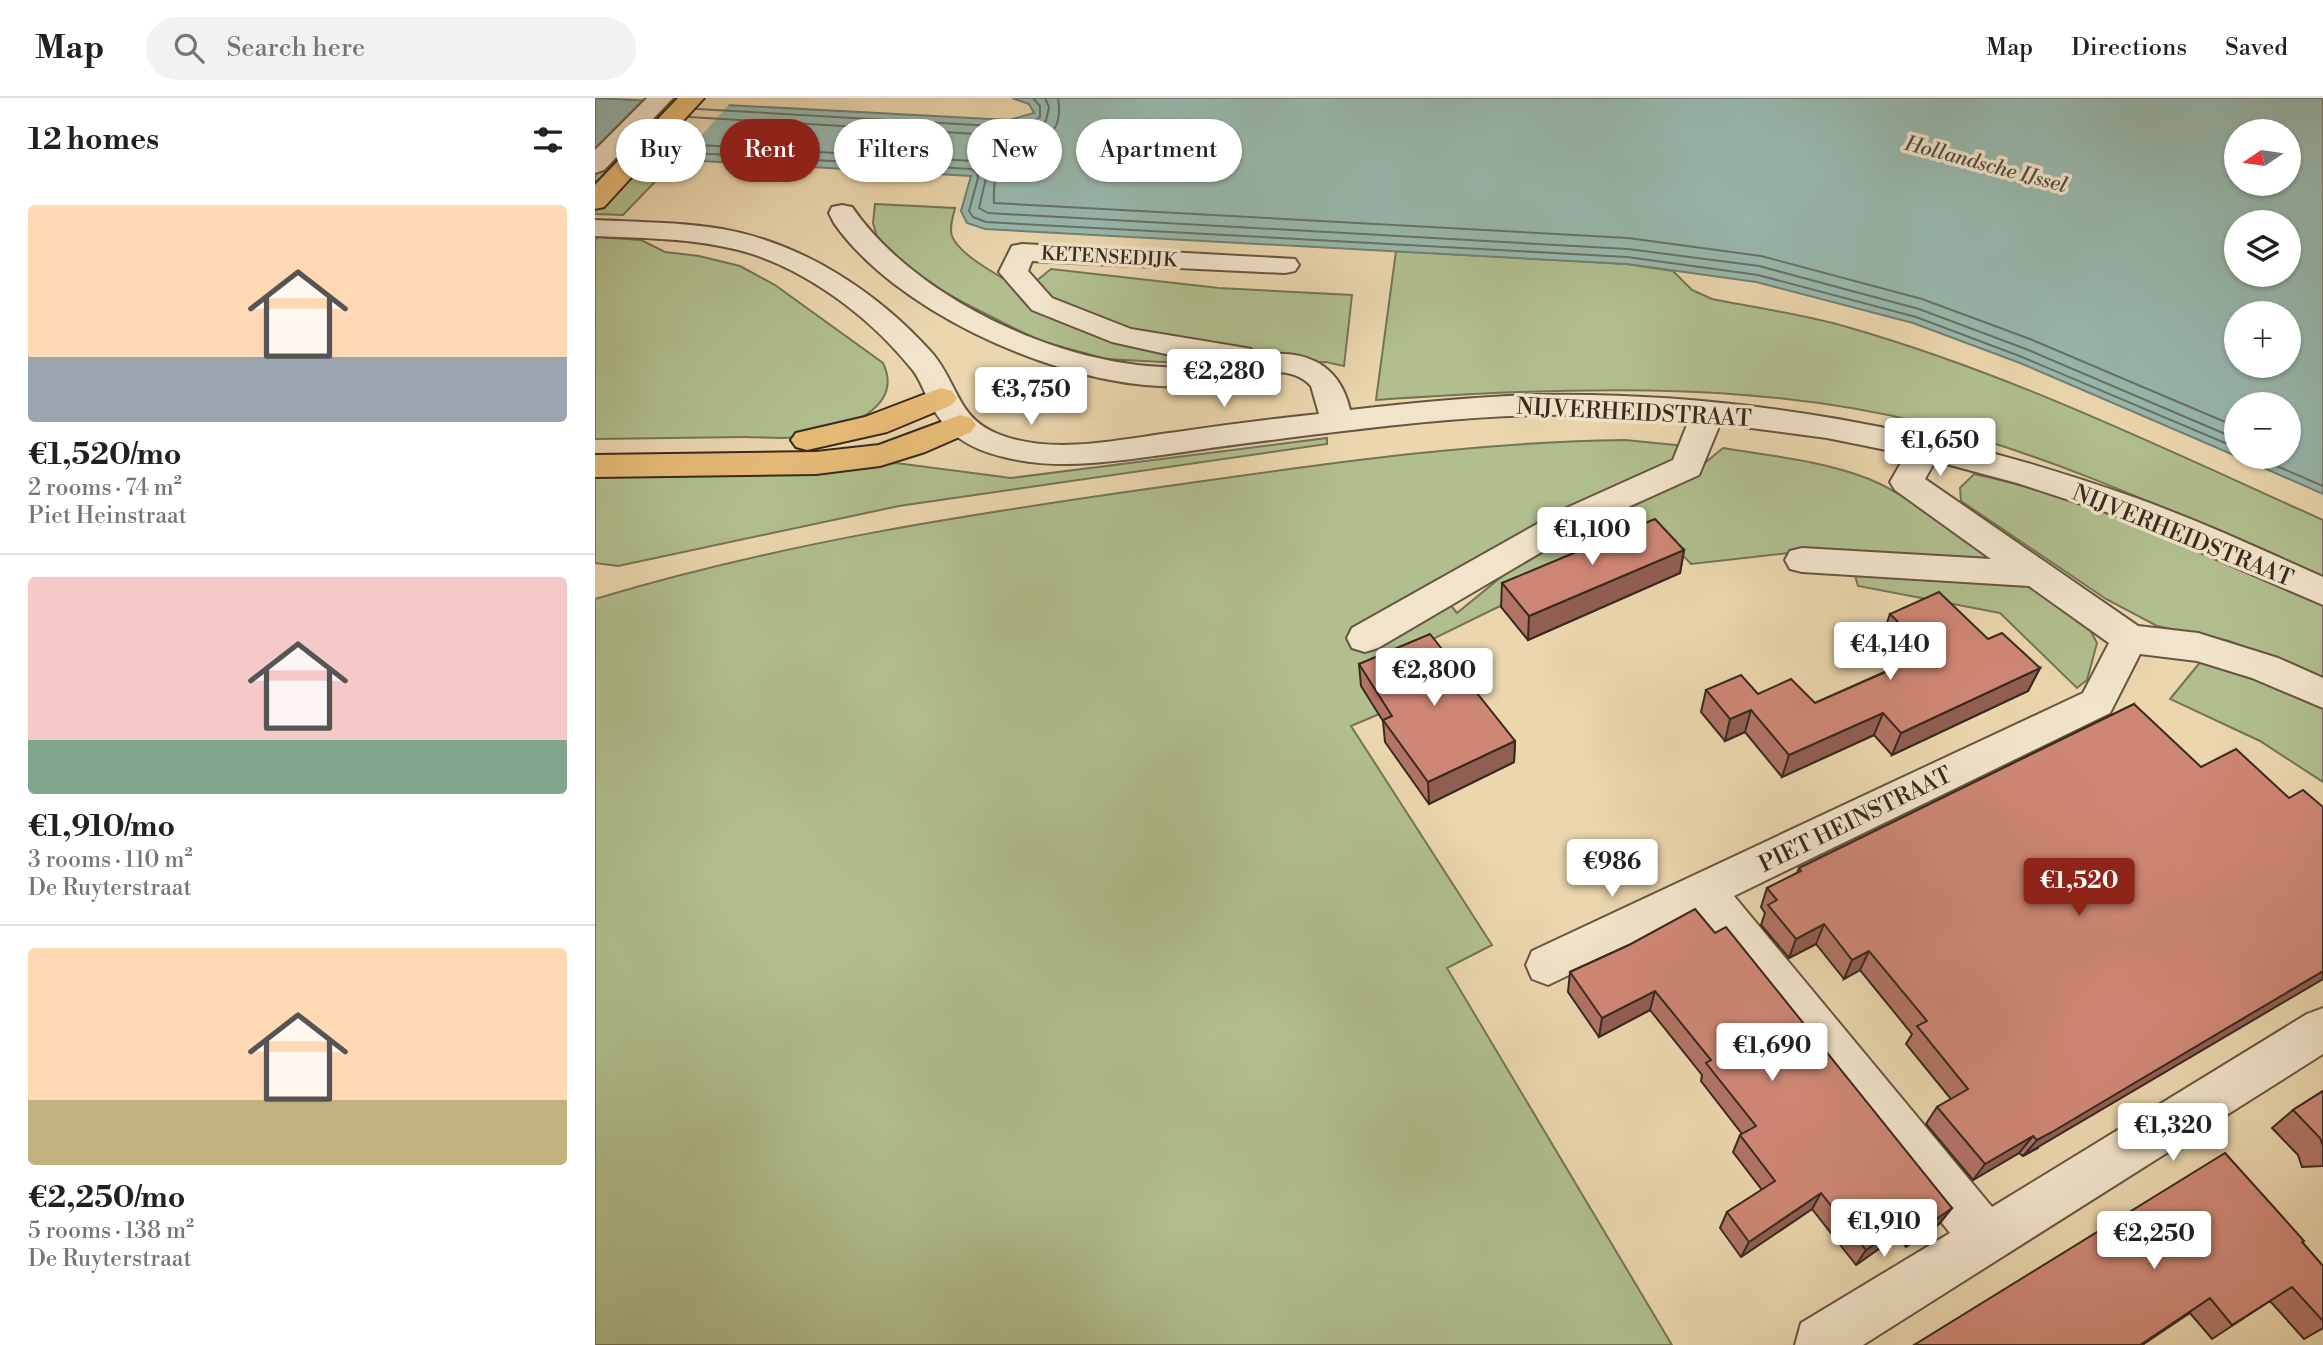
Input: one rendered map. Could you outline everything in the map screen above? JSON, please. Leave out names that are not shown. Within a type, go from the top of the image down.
[{"type":"main road","points":[[595,201],[692,98]]},
{"type":"main road","points":[[595,446],[751,445],[841,436],[877,426],[941,398]]},
{"type":"main road","points":[[595,466],[816,463],[880,455],[913,445],[960,425]]},
{"type":"street","points":[[595,165],[661,98]]},
{"type":"street","name":"KETENSEDIJK","points":[[842,213],[848,223],[901,275],[976,323],[1041,351],[1135,374],[1197,376],[1267,364],[1300,365],[1317,373],[1330,388],[1336,421]]},
{"type":"street","points":[[595,228],[720,237],[750,243],[796,262],[881,319],[924,363],[941,398],[960,425],[990,442],[1028,453],[1059,456],[1336,421]]},
{"type":"street","name":"KETENSEDIJK","points":[[1267,364],[1248,356],[1175,347],[1123,336],[1042,304],[1013,272],[1022,252],[1285,265]]},
{"type":"street","name":"NIJVERHEIDSTRAAT","points":[[1336,421],[1489,406],[1553,405],[1709,411],[1810,425],[1926,447],[2096,496],[2323,592]]},
{"type":"street","points":[[1366,638],[1574,518],[1687,467],[1709,411]]},
{"type":"street","points":[[1926,447],[1907,482],[2129,639],[2198,647],[2265,668],[2323,694]]},
{"type":"street","points":[[1802,560],[2035,574]]},
{"type":"street","name":"PIET HEINSTRAAT","points":[[1548,965],[2097,703],[2129,639]]},
{"type":"street","points":[[1704,891],[1986,1238]]},
{"type":"street","points":[[1820,1342],[2323,1029]]},
{"type":"green space","points":[[595,155],[616,156],[616,182],[655,182],[623,215],[595,214]]},
{"type":"green space","points":[[875,204],[955,208],[951,229],[957,244],[995,274],[1024,291],[1051,269],[1219,288],[1352,295],[1344,366],[1326,362],[1180,363],[1106,359],[1040,341],[919,277],[878,240],[873,223]]},
{"type":"green space","points":[[598,237],[641,240],[665,252],[699,256],[740,266],[775,285],[883,363],[888,379],[885,393],[867,414],[853,422],[809,436],[595,439],[595,241]]},
{"type":"green space","points":[[1396,251],[1627,264],[1673,271],[1692,290],[1712,299],[1830,322],[1969,367],[2088,415],[2323,520],[2323,577],[2126,492],[2026,454],[1923,423],[1856,409],[1720,393],[1651,391],[1513,392],[1376,400]]},
{"type":"green space","points":[[1327,438],[1327,444],[899,506],[618,566],[595,563],[595,477],[836,470],[896,463],[1011,478]]},
{"type":"green space","points":[[1625,440],[1685,446],[1682,460],[1435,586],[1457,613],[1528,555],[1695,471],[1723,448],[1816,463],[1869,479],[1917,505],[1994,561],[1798,552],[1691,564],[1664,535],[1498,607],[1400,655],[1431,692],[1351,726],[1492,945],[1447,968],[1672,1345],[595,1345],[595,599],[665,579],[805,546],[1018,508],[1393,456],[1508,445]]},
{"type":"green space","points":[[1974,474],[2020,485],[2108,513],[2323,604],[2323,682],[2290,665],[2229,641],[2157,626],[2106,599],[1961,501],[1960,488]]},
{"type":"green space","points":[[1854,572],[2015,580],[2047,593],[2086,622],[2097,643],[2087,680],[2077,688],[2000,613],[1858,586]]},
{"type":"green space","points":[[2202,660],[2255,676],[2323,704],[2323,782],[2260,741],[2170,699]]},
{"type":"water","points":[[595,98],[990,119],[967,119],[967,176],[953,175],[953,119],[834,119],[834,168],[820,168],[820,119],[720,119],[720,162],[706,161],[706,119],[616,119],[616,156],[595,155]]},
{"type":"water","name":"Hollandsche IJssel","points":[[1012,98],[2323,98],[2323,494],[2266,469],[2301,469],[2301,392],[2224,392],[2224,451],[2020,363],[1913,323],[1756,282],[1627,264],[985,229],[967,223],[961,211],[969,182],[1062,182],[1062,119],[1013,119],[1034,113],[1029,104]]},
{"type":"pier","points":[[646,98],[733,100],[706,130],[706,119],[625,119]]},
{"type":"pier","points":[[616,129],[616,159],[595,158],[595,150]]},
{"type":"building","points":[[1655,519],[1684,550],[1529,616],[1502,583]]},
{"type":"building","points":[[1939,592],[1988,639],[2002,633],[2040,668],[1901,733],[1883,713],[1789,755],[1751,710],[1730,719],[1706,690],[1741,675],[1758,694],[1791,679],[1815,703],[1929,653],[1890,614]]},
{"type":"building","points":[[1430,634],[1515,741],[1428,782],[1383,720],[1392,716],[1359,664]]},
{"type":"building","points":[[2134,704],[2201,767],[2236,749],[2289,798],[2303,790],[2323,807],[2323,971],[2052,1132],[2037,1140],[2033,1136],[1985,1164],[1937,1107],[1968,1089],[1917,1026],[1927,1021],[1869,951],[1852,960],[1824,924],[1796,939],[1768,905],[1777,900],[1767,888],[1801,871],[1799,868]]},
{"type":"building","points":[[1695,909],[1715,933],[1726,927],[1952,1208],[1918,1232],[1908,1220],[1866,1250],[1821,1193],[1749,1242],[1727,1212],[1775,1181],[1740,1135],[1756,1126],[1706,1063],[1711,1060],[1655,991],[1602,1018],[1570,972],[1629,945]]},
{"type":"building","points":[[2323,1091],[2323,1146],[2320,1138],[2293,1110]]},
{"type":"building","points":[[2225,1153],[2323,1266],[2323,1321],[2292,1287],[2232,1325],[2210,1298],[2140,1345],[1914,1345]]}]
